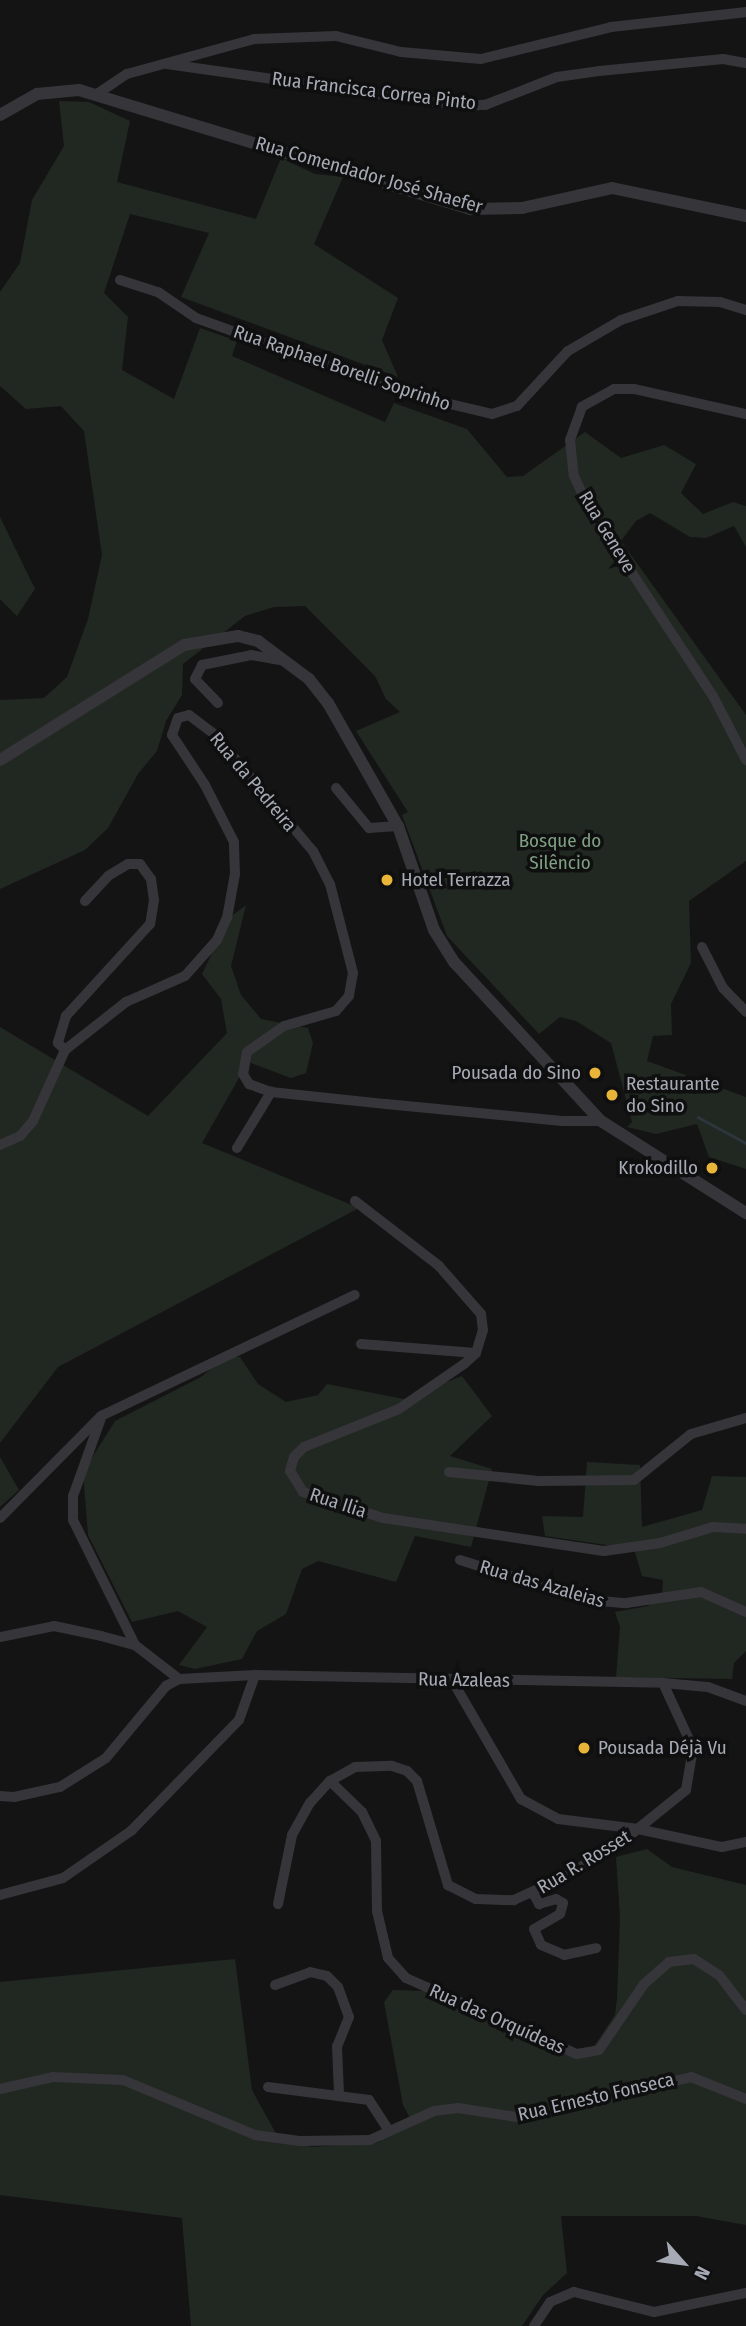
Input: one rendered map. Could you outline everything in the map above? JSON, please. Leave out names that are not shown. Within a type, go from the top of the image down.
[{"type":"street","points":[[97,94],[119,77],[227,43],[307,35],[336,36],[437,58],[481,59],[611,27],[746,12]]},
{"type":"street","name":"Rua Francisca Correa Pinto","points":[[164,64],[463,106],[485,105],[557,77],[588,72],[723,59],[746,63]]},
{"type":"street","name":"Rua Comendador José Shaefer","points":[[0,114],[37,94],[55,90],[97,94],[478,210],[522,208],[612,188],[746,216]]},
{"type":"street","name":"Rua Raphael Borelli Soprinho","points":[[120,280],[158,292],[196,317],[408,394],[492,414],[517,406],[568,351],[621,320],[678,301],[720,302],[746,310]]},
{"type":"street","name":"Rua Geneve","points":[[745,412],[634,389],[614,389],[598,394],[582,407],[570,440],[574,476],[588,506],[713,696],[746,760]]},
{"type":"street","points":[[0,760],[184,645],[238,636],[258,641],[288,661],[328,703],[398,826],[441,944],[601,1121],[746,1213]]},
{"type":"street","points":[[218,703],[195,679],[202,665],[251,655],[288,661]]},
{"type":"street","name":"Rua da Pedreira","points":[[65,1050],[126,1002],[185,976],[217,940],[227,918],[235,874],[234,842],[205,785],[173,735],[178,718],[189,715],[214,734],[313,851],[330,884],[353,973],[349,996],[336,1011],[284,1026],[247,1052],[243,1074],[249,1084],[271,1092],[536,1119],[601,1121]]},
{"type":"street","points":[[335,788],[369,828],[398,826]]},
{"type":"street","points":[[0,1145],[20,1136],[33,1121],[65,1050],[58,1043],[66,1016],[150,924],[154,900],[151,879],[140,864],[128,864],[108,876],[85,901]]},
{"type":"street","points":[[702,947],[723,988],[746,1012]]},
{"type":"street","points":[[237,1148],[271,1092]]},
{"type":"street","points":[[355,1200],[439,1266],[475,1307],[483,1330],[476,1353],[361,1344]]},
{"type":"street","points":[[0,1518],[102,1416],[355,1295]]},
{"type":"street","name":"Rua Ilia","points":[[476,1353],[399,1409],[304,1447],[295,1457],[293,1482],[315,1497],[383,1518],[604,1551],[660,1543],[713,1527],[746,1529]]},
{"type":"street","points":[[102,1416],[73,1496],[73,1520],[135,1645]]},
{"type":"street","points":[[449,1472],[539,1481],[634,1480],[691,1434],[746,1418]]},
{"type":"street","name":"Rua das Azaleias","points":[[460,1560],[588,1600],[626,1603],[701,1592],[746,1612]]},
{"type":"street","points":[[0,1637],[54,1626],[135,1645],[179,1679],[166,1685],[106,1758],[60,1787],[14,1797],[0,1796]]},
{"type":"street","points":[[0,1895],[63,1878],[131,1831],[239,1720],[255,1675]]},
{"type":"street","name":"Rua Azaleas","points":[[179,1679],[255,1675],[663,1683],[708,1686],[746,1701]]},
{"type":"street","points":[[452,1679],[522,1799],[558,1819],[638,1829],[722,1847],[746,1842]]},
{"type":"street","name":"Rua R. Rosset","points":[[278,1904],[292,1835],[310,1803],[330,1781],[355,1766],[407,1770],[417,1781],[448,1885],[476,1899],[514,1900],[533,1893],[638,1829],[686,1790],[694,1762],[692,1748],[663,1683]]},
{"type":"street","name":"Rua das Orquídeas","points":[[330,1781],[362,1812],[376,1841],[377,1911],[388,1958],[405,1978],[578,2054],[599,2050],[644,1984],[669,1962],[694,1959],[719,1975],[746,2010]]},
{"type":"street","points":[[533,1893],[540,1904],[556,1899],[563,1903],[560,1914],[534,1929],[541,1945],[564,1955],[596,1948]]},
{"type":"street","points":[[275,1985],[310,1972],[327,1976],[338,1987],[349,2017],[337,2046],[339,2094]]},
{"type":"street","name":"Rua Ernesto Fonseca","points":[[0,2089],[53,2077],[123,2080],[255,2135],[300,2141],[370,2140],[434,2111],[458,2108],[517,2117],[691,2077],[746,2099]]},
{"type":"street","points":[[268,2087],[339,2094],[372,2102],[389,2131]]},
{"type":"street","points":[[534,2326],[551,2302],[574,2292],[654,2312],[746,2294]]},
{"type":"green space","name":"Bosque do Silêncio","points":[[59,101],[89,102],[130,121],[117,182],[256,219],[281,158],[315,174],[343,177],[314,244],[398,298],[382,340],[398,377],[181,297],[209,233],[130,214],[104,293],[128,317],[122,370],[174,399],[200,328],[237,341],[232,356],[385,422],[394,403],[467,429],[507,477],[523,476],[585,432],[621,458],[664,445],[696,464],[681,493],[703,514],[733,502],[746,506],[746,547],[734,526],[706,538],[690,537],[650,513],[636,521],[621,541],[746,715],[746,861],[689,901],[691,963],[671,1004],[672,1035],[653,1036],[647,1061],[746,1097],[746,1169],[709,1157],[697,1124],[656,1134],[627,1127],[632,1122],[611,1043],[576,1021],[560,1017],[539,1034],[447,936],[402,815],[408,812],[356,731],[400,712],[386,699],[375,676],[305,606],[274,607],[245,616],[183,664],[182,695],[166,721],[157,751],[138,774],[108,828],[85,850],[0,889],[0,700],[44,698],[67,677],[88,619],[102,555],[84,431],[61,406],[26,409],[0,386],[0,292],[20,263],[32,200],[64,146]]},
{"type":"green space","points":[[0,517],[35,589],[17,616],[0,599]]},
{"type":"green space","points":[[246,905],[231,966],[241,995],[261,1019],[308,1028],[313,1043],[306,1073],[291,1078],[248,1062],[202,1143],[359,1208],[58,1367],[0,1443],[0,1027],[148,1116],[227,1033],[221,999],[202,974],[229,918]]},
{"type":"green space","points":[[225,1357],[240,1357],[258,1384],[286,1402],[318,1395],[327,1384],[404,1399],[462,1376],[492,1416],[450,1456],[492,1469],[471,1547],[415,1536],[396,1582],[318,1561],[302,1569],[286,1614],[257,1631],[242,1659],[195,1669],[179,1665],[207,1627],[178,1611],[132,1622],[88,1535],[83,1472],[115,1421],[201,1377]]},
{"type":"green space","points":[[0,1457],[19,1490],[0,1507]]},
{"type":"green space","points":[[587,1462],[640,1465],[642,1527],[702,1510],[712,1476],[746,1477],[746,1651],[734,1663],[732,1679],[616,1677],[620,1627],[615,1612],[648,1606],[662,1596],[663,1580],[642,1576],[634,1549],[545,1536],[542,1516],[583,1517]]},
{"type":"green space","points":[[647,1849],[672,1867],[746,1885],[746,2225],[696,2216],[561,2216],[567,2273],[543,2295],[522,2326],[191,2326],[182,2218],[0,2195],[0,1982],[235,1959],[252,2090],[279,2139],[312,2147],[377,2143],[411,2120],[403,2105],[384,2002],[393,1990],[425,1991],[589,2054],[615,2015],[620,1918],[616,1857]]},
{"type":"waterway","points":[[698,1117],[746,1143]]},
{"type":"place","name":"Hotel Terrazza","points":[[387,880]]},
{"type":"place","name":"Pousada do Sino","points":[[595,1073]]},
{"type":"place","name":"Restaurante do Sino","points":[[612,1095]]},
{"type":"place","name":"Krokodillo","points":[[712,1168]]},
{"type":"place","name":"Pousada Déjà Vu","points":[[584,1748]]}]
